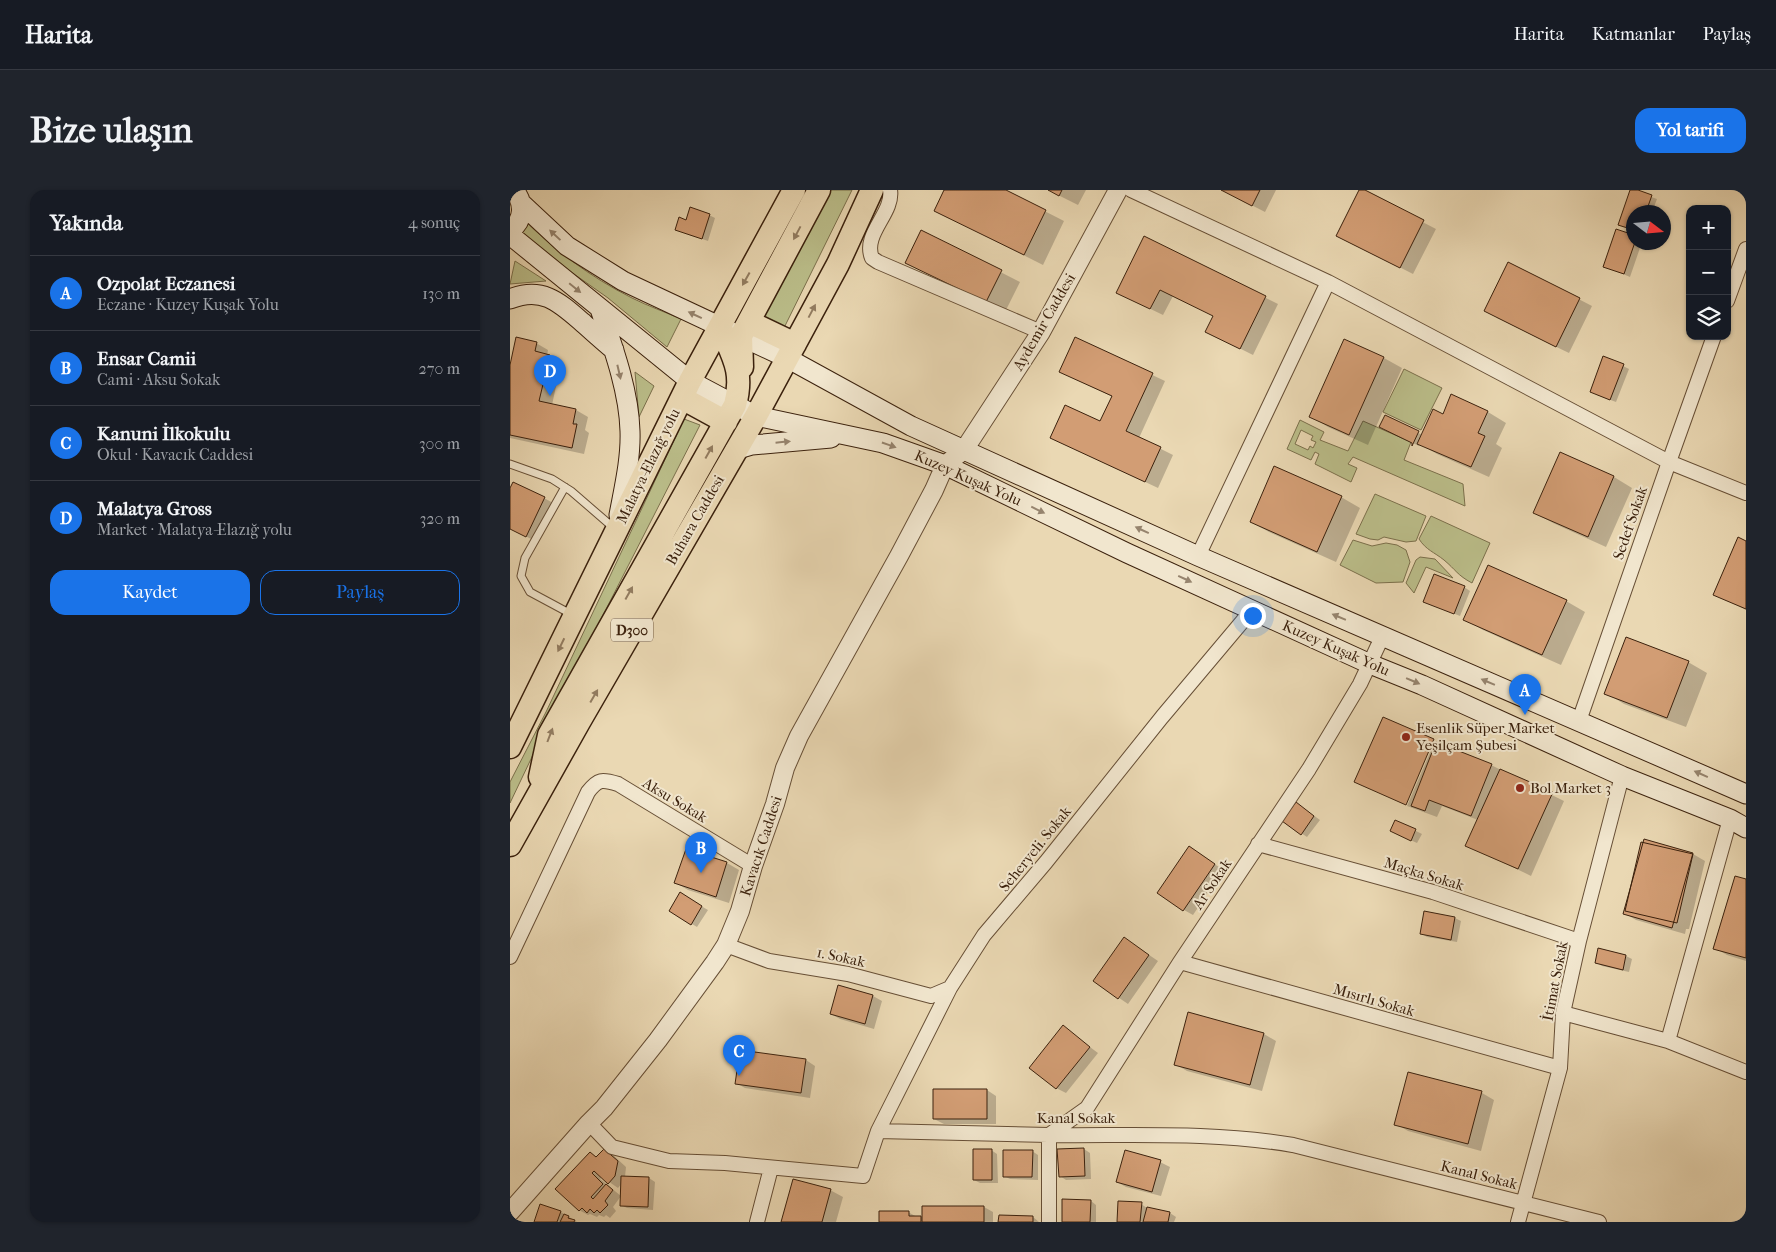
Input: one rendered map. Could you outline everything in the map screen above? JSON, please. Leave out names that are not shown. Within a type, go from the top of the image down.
[{"type":"highway","name":"Malatya-Elazığ yolu","points":[[510,747],[686,390],[794,190]]},
{"type":"highway","points":[[756,416],[741,362],[745,329],[820,190]]},
{"type":"highway","name":"Buhara Caddesi","points":[[510,845],[756,416],[838,264],[872,190]]},
{"type":"highway","points":[[535,800],[549,735],[730,413],[739,390],[736,365],[720,326]]},
{"type":"highway","points":[[745,329],[791,351]]},
{"type":"highway","points":[[686,390],[730,413]]},
{"type":"main road","points":[[518,197],[567,246],[623,281],[720,326],[745,329]]},
{"type":"main road","points":[[510,231],[519,221],[522,212],[518,197]]},
{"type":"main road","points":[[510,235],[600,309],[686,390]]},
{"type":"main road","points":[[510,247],[510,252]]},
{"type":"main road","points":[[510,299],[531,294],[557,301],[614,350]]},
{"type":"main road","points":[[600,309],[614,350],[627,407],[630,432],[630,451],[617,531]]},
{"type":"main road","name":"Kuzey Kuşak Yolu","points":[[791,351],[911,426],[1198,556],[1746,794]]},
{"type":"main road","name":"Kuzey Kuşak Yolu","points":[[730,413],[756,416],[883,443],[945,465],[1127,553],[1370,664],[1422,685],[1622,776],[1738,823]]},
{"type":"main road","points":[[735,450],[752,445],[855,437]]},
{"type":"street","points":[[890,190],[888,203],[870,246],[872,258],[1041,332]]},
{"type":"street","name":"Aydemir Caddesi","points":[[964,450],[1041,332],[1118,190]]},
{"type":"street","points":[[1130,190],[1328,282],[1669,462],[1746,493]]},
{"type":"street","points":[[1729,295],[1746,249]]},
{"type":"street","points":[[1198,556],[1328,282]]},
{"type":"street","name":"Sedef Sokak","points":[[1579,721],[1713,340]]},
{"type":"street","name":"Kavacık Caddesi","points":[[510,1212],[604,1108],[647,1054],[726,945],[740,911],[785,768],[799,736],[899,556],[945,465],[964,450]]},
{"type":"street","name":"Seheryeli. Sokak","points":[[878,1131],[950,988],[984,935],[1046,862],[1162,716],[1252,610]]},
{"type":"street","name":"Ar Sokak","points":[[1049,1135],[1087,1108],[1180,962],[1318,754],[1345,710],[1383,636]]},
{"type":"street","name":"İtimat Sokak","points":[[1518,1222],[1560,1068],[1563,1013],[1579,941],[1622,776]]},
{"type":"street","name":"Aksu Sokak","points":[[510,957],[588,792],[595,783],[604,780],[618,784],[753,866]]},
{"type":"street","points":[[1668,1041],[1738,823]]},
{"type":"street","name":"Maçka Sokak","points":[[1258,844],[1432,892],[1579,941]]},
{"type":"street","name":"1. Sokak","points":[[726,945],[770,961],[848,974],[931,996],[950,988]]},
{"type":"street","name":"Mısırlı Sokak","points":[[1180,962],[1560,1068]]},
{"type":"street","points":[[1563,1013],[1668,1041],[1746,1072]]},
{"type":"street","points":[[589,1123],[612,1147],[669,1161],[725,1163],[863,1176],[878,1131]]},
{"type":"street","name":"Kanal Sokak","points":[[878,1131],[1049,1135],[1203,1135],[1255,1139],[1294,1146],[1599,1222]]},
{"type":"street","points":[[1049,1135],[1049,1222]]},
{"type":"street","points":[[757,1222],[771,1168]]},
{"type":"lane","points":[[510,464],[552,479],[565,487],[617,531]]},
{"type":"lane","points":[[565,487],[525,558],[521,576],[530,592],[575,616]]},
{"type":"green space","points":[[830,190],[852,190],[781,334],[761,322]]},
{"type":"green space","points":[[520,216],[559,251],[601,281],[638,301],[681,319],[667,347],[608,298],[516,233]]},
{"type":"green space","points":[[515,261],[546,281],[510,284]]},
{"type":"green space","points":[[1404,369],[1442,388],[1421,430],[1383,412]]},
{"type":"green space","points":[[635,372],[654,386],[639,417]]},
{"type":"green space","points":[[684,419],[700,425],[552,715],[510,803],[510,782],[546,712]]},
{"type":"green space","points":[[1300,420],[1324,432],[1320,440],[1348,451],[1363,421],[1411,442],[1404,460],[1463,484],[1465,506],[1353,457],[1348,464],[1357,468],[1351,482],[1315,464],[1319,454],[1315,452],[1311,460],[1287,449]],"holes":[[[1301,430],[1313,436],[1311,440],[1316,442],[1313,448],[1310,446],[1308,450],[1295,444]]]},
{"type":"green space","points":[[1375,494],[1426,516],[1416,541],[1406,542],[1384,537],[1378,540],[1356,534]]},
{"type":"green space","points":[[1431,516],[1490,543],[1472,583],[1427,548],[1419,539]]},
{"type":"green space","points":[[1353,540],[1372,546],[1386,543],[1397,545],[1406,550],[1410,562],[1403,582],[1376,583],[1340,565]]},
{"type":"green space","points":[[1420,557],[1435,559],[1453,578],[1426,567],[1414,593],[1406,583],[1416,560]]},
{"type":"building","points":[[944,190],[1006,190],[1046,210],[1024,255],[934,211]]},
{"type":"building","points":[[1048,190],[1062,190],[1059,196]]},
{"type":"building","points":[[1221,190],[1260,190],[1252,206]]},
{"type":"building","points":[[1359,190],[1365,190],[1424,220],[1400,268],[1336,236]]},
{"type":"building","points":[[1630,190],[1638,190],[1652,195],[1648,205],[1626,205],[1626,228],[1618,225]]},
{"type":"building","points":[[690,207],[710,214],[702,239],[675,230],[679,217],[686,220]]},
{"type":"building","points":[[1616,229],[1626,232],[1626,250],[1632,250],[1624,274],[1603,267]]},
{"type":"building","points":[[921,230],[1002,270],[986,302],[905,263]]},
{"type":"building","points":[[1144,236],[1266,296],[1240,349],[1205,332],[1213,316],[1160,290],[1150,309],[1116,293]]},
{"type":"building","points":[[1508,262],[1580,298],[1556,347],[1484,311]]},
{"type":"building","points":[[516,337],[537,342],[535,351],[550,355],[539,401],[576,409],[573,424],[577,424],[572,448],[510,435],[510,365]]},
{"type":"building","points":[[1075,337],[1153,373],[1126,431],[1161,447],[1145,482],[1050,438],[1065,405],[1100,421],[1112,396],[1059,372]]},
{"type":"building","points":[[1344,339],[1384,357],[1349,435],[1309,417]]},
{"type":"building","points":[[1603,356],[1624,364],[1610,400],[1590,392]]},
{"type":"building","points":[[1451,394],[1488,411],[1478,433],[1485,436],[1471,467],[1417,444],[1433,409],[1443,414]]},
{"type":"building","points":[[1385,415],[1419,431],[1412,446],[1412,443],[1379,427]]},
{"type":"building","points":[[1560,452],[1614,476],[1588,537],[1533,513]]},
{"type":"building","points":[[1274,466],[1342,496],[1317,552],[1250,522]]},
{"type":"building","points":[[513,482],[545,497],[526,537],[510,529],[510,488]]},
{"type":"building","points":[[1738,537],[1746,541],[1746,609],[1713,595]]},
{"type":"building","points":[[1488,565],[1567,600],[1542,655],[1463,620]]},
{"type":"building","points":[[1434,574],[1465,586],[1454,614],[1423,602]]},
{"type":"building","points":[[1626,637],[1689,661],[1667,718],[1604,694]]},
{"type":"building","points":[[1383,717],[1434,739],[1406,805],[1354,782]]},
{"type":"building","points":[[1436,742],[1492,764],[1471,816],[1429,800],[1425,811],[1411,806]]},
{"type":"building","points":[[1500,769],[1553,792],[1518,869],[1465,846]]},
{"type":"building","points":[[1296,802],[1314,816],[1301,835],[1282,821]]},
{"type":"building","points":[[1395,820],[1416,829],[1411,841],[1390,831]]},
{"type":"building","points":[[1644,839],[1693,853],[1672,928],[1623,914]]},
{"type":"building","points":[[1641,842],[1693,854],[1677,923],[1625,911]]},
{"type":"building","points":[[1189,846],[1215,864],[1183,911],[1157,893]]},
{"type":"building","points":[[686,849],[727,862],[716,897],[674,883]]},
{"type":"building","points":[[1735,876],[1746,879],[1746,958],[1713,949]]},
{"type":"building","points":[[680,892],[702,906],[691,925],[669,911]]},
{"type":"building","points":[[1424,911],[1455,917],[1451,940],[1420,934]]},
{"type":"building","points":[[1124,937],[1149,955],[1118,999],[1093,981]]},
{"type":"building","points":[[1598,948],[1626,955],[1623,970],[1595,963]]},
{"type":"building","points":[[838,985],[873,995],[865,1024],[830,1014]]},
{"type":"building","points":[[1188,1012],[1264,1033],[1250,1085],[1174,1065]]},
{"type":"building","points":[[1063,1025],[1090,1047],[1056,1089],[1029,1068]]},
{"type":"building","points":[[740,1050],[806,1059],[801,1093],[735,1084]]},
{"type":"building","points":[[1408,1072],[1482,1091],[1468,1144],[1394,1125]]},
{"type":"building","points":[[933,1089],[987,1089],[987,1119],[933,1119]]},
{"type":"building","points":[[1084,1148],[1085,1176],[1059,1177],[1057,1149]]},
{"type":"building","points":[[604,1149],[618,1161],[615,1176],[608,1184],[594,1171],[592,1173],[603,1184],[591,1197],[593,1199],[606,1184],[613,1190],[605,1201],[608,1205],[600,1213],[597,1210],[594,1213],[590,1209],[587,1213],[582,1208],[579,1211],[555,1189],[590,1152],[596,1157]]},
{"type":"building","points":[[973,1149],[992,1149],[992,1180],[973,1180]]},
{"type":"building","points":[[1003,1150],[1033,1150],[1032,1177],[1003,1177]]},
{"type":"building","points":[[1125,1150],[1161,1160],[1152,1192],[1116,1182]]},
{"type":"building","points":[[621,1176],[649,1177],[648,1207],[620,1206]]},
{"type":"building","points":[[793,1179],[831,1189],[822,1222],[781,1222]]},
{"type":"building","points":[[1062,1199],[1091,1200],[1090,1222],[1062,1222]]},
{"type":"building","points":[[1118,1201],[1142,1202],[1140,1222],[1117,1222]]},
{"type":"building","points":[[540,1204],[561,1211],[557,1222],[534,1222]]},
{"type":"building","points":[[922,1206],[984,1206],[984,1222],[922,1222]]},
{"type":"building","points":[[1147,1207],[1170,1212],[1168,1222],[1143,1222]]},
{"type":"building","points":[[879,1211],[909,1211],[909,1216],[921,1216],[921,1222],[879,1222]]},
{"type":"building","points":[[564,1214],[569,1216],[568,1218],[575,1220],[574,1222],[560,1222]]},
{"type":"building","points":[[999,1215],[1033,1216],[1033,1222],[998,1222]]},
{"type":"place","name":"Malatya Gross","points":[[550,396]]},
{"type":"place","name":"Ozpolat Eczanesi","points":[[1525,715]]},
{"type":"place","name":"Esenlik Süper Market Yeşilçam Şubesi","points":[[1406,737]]},
{"type":"place","name":"Bol Market 3","points":[[1520,788]]},
{"type":"place","name":"Ensar Camii","points":[[701,873]]},
{"type":"place","name":"Kanuni İlkokulu","points":[[739,1076]]}]
